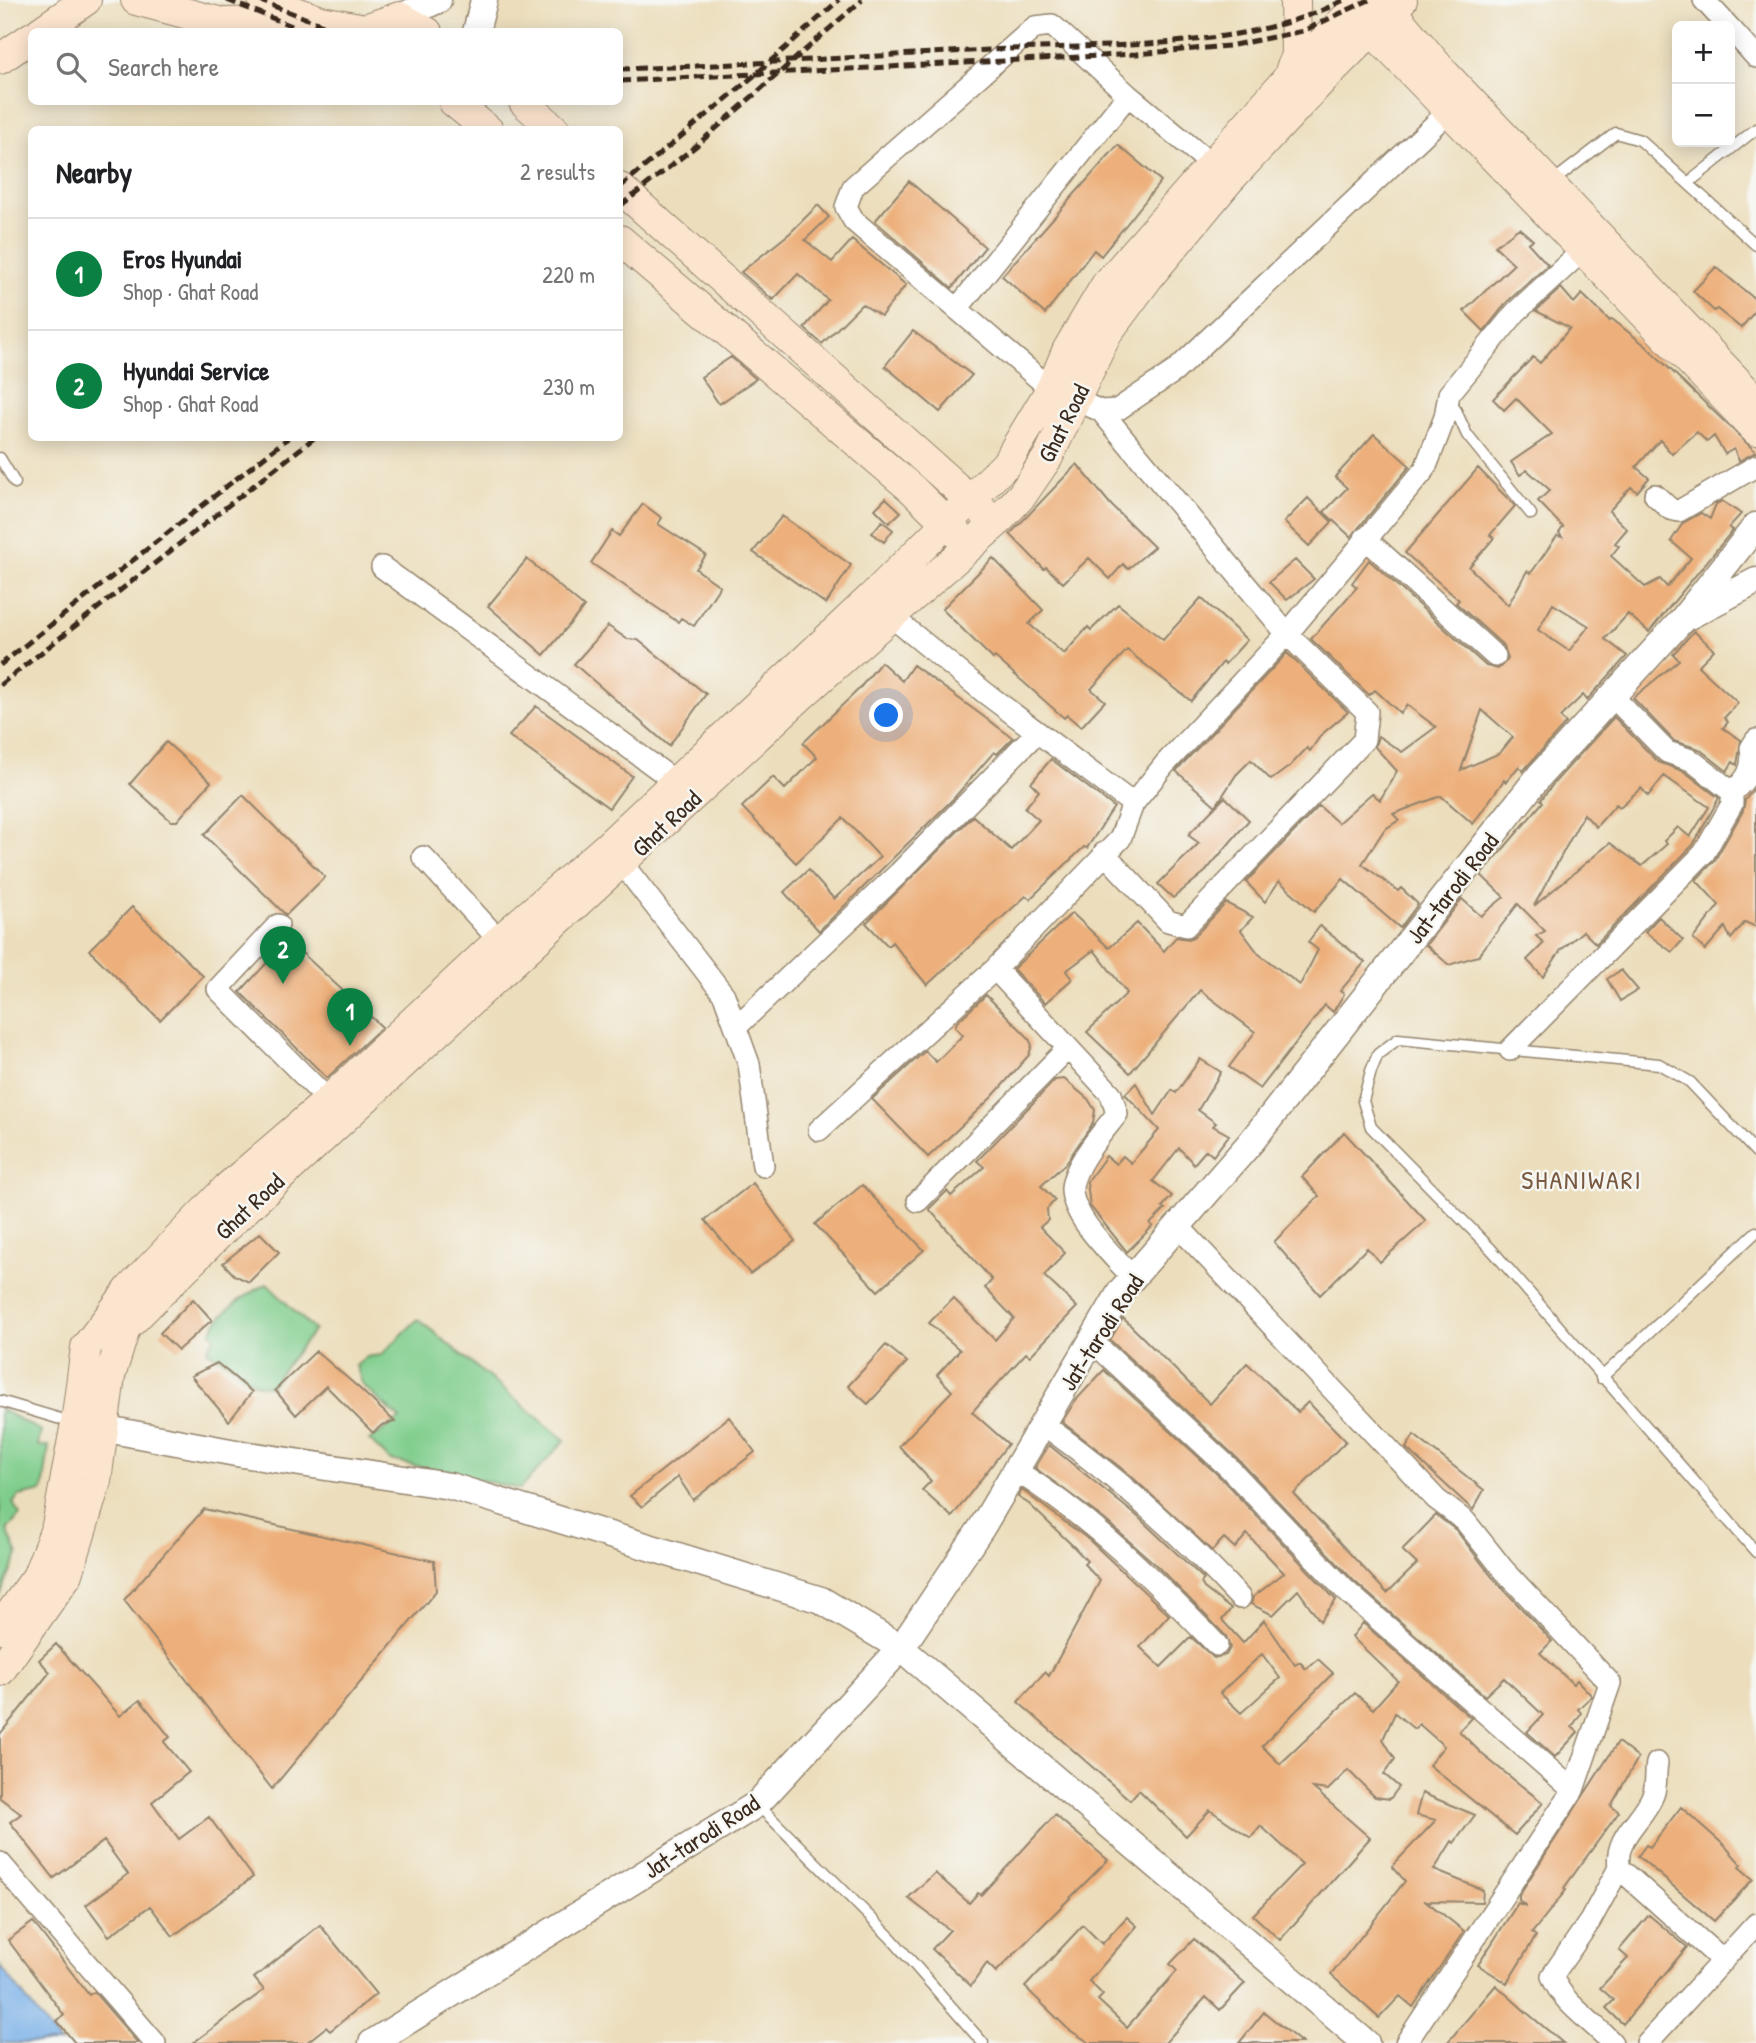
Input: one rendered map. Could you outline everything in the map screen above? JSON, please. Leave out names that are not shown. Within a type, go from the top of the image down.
[{"type":"main road","points":[[46,28],[86,0]]},
{"type":"main road","points":[[136,0],[222,23],[321,21]]},
{"type":"main road","points":[[263,0],[321,21],[357,28]]},
{"type":"main road","points":[[1288,78],[1296,54],[1295,0]]},
{"type":"main road","points":[[1372,7],[1449,111],[1541,191],[1756,401]]},
{"type":"main road","points":[[1372,7],[1443,72],[1541,191],[1582,251],[1756,430]]},
{"type":"main road","name":"Ghat Road","points":[[1076,400],[1067,351],[1105,285],[1288,78],[1372,7]]},
{"type":"main road","name":"Ghat Road","points":[[0,1671],[68,1574],[96,1481],[86,1347],[130,1289],[228,1187],[337,1109],[508,949],[892,617],[996,523],[1022,495],[1048,457],[1107,333],[1150,275],[1372,7]]},
{"type":"main road","points":[[372,28],[400,17],[420,28]]},
{"type":"main road","points":[[0,59],[28,40]]},
{"type":"main road","points":[[458,105],[483,126]]},
{"type":"main road","points":[[527,105],[551,126]]},
{"type":"main road","points":[[623,191],[996,523]]},
{"type":"main road","points":[[623,243],[912,489],[947,521],[969,546]]},
{"type":"main road","name":"Ghat Road","points":[[615,855],[676,782],[1076,400]]},
{"type":"main road","points":[[942,473],[1006,464]]},
{"type":"main road","points":[[912,489],[922,546]]},
{"type":"main road","name":"Ghat Road","points":[[0,1628],[37,1577],[90,1427]]},
{"type":"street","points":[[400,17],[438,0]]},
{"type":"street","points":[[477,28],[484,0]]},
{"type":"street","points":[[1704,0],[1723,21]]},
{"type":"street","points":[[1104,853],[1168,921],[1186,926],[1364,740],[1367,712],[1287,634],[1076,400],[957,309],[855,221],[846,207],[853,187],[1035,27],[1052,25],[1128,95],[1212,164]]},
{"type":"street","points":[[1735,34],[1756,57]]},
{"type":"street","points":[[957,309],[1128,95]]},
{"type":"street","points":[[1076,400],[1117,410],[1175,371],[1449,111]]},
{"type":"street","points":[[819,1130],[995,969],[1120,839],[1133,804],[1165,764],[1287,634],[1425,469],[1445,417],[1449,394],[1516,312],[1582,251]]},
{"type":"street","points":[[1655,495],[1670,509],[1679,511],[1756,466]]},
{"type":"street","name":"Jat-tarodi Road","points":[[388,2036],[757,1804],[901,1648],[1015,1470],[1121,1291],[1251,1142],[1540,775],[1682,620],[1756,527]]},
{"type":"street","points":[[1365,538],[1495,656]]},
{"type":"street","points":[[382,567],[676,782]]},
{"type":"street","points":[[1682,620],[1756,581]]},
{"type":"street","points":[[892,617],[1133,804]]},
{"type":"street","points":[[1611,695],[1667,752],[1690,760],[1745,787]]},
{"type":"street","points":[[736,1027],[899,873],[1037,732]]},
{"type":"street","points":[[1510,1050],[1704,853],[1745,787],[1753,762],[1751,748],[1756,740]]},
{"type":"street","points":[[615,855],[723,995],[749,1064],[763,1166]]},
{"type":"street","points":[[423,857],[508,949]]},
{"type":"street","points":[[278,925],[218,989],[337,1109]]},
{"type":"street","points":[[995,969],[1111,1094],[1117,1114],[1087,1153],[1072,1189],[1082,1220],[1133,1278]]},
{"type":"street","points":[[918,1201],[1068,1048]]},
{"type":"street","points":[[1178,1226],[1436,1499],[1465,1521],[1503,1569],[1610,1683],[1573,1790],[1406,2043]]},
{"type":"street","points":[[1092,1341],[1228,1467],[1345,1590],[1573,1790]]},
{"type":"street","points":[[1043,1424],[1104,1471],[1207,1562],[1240,1598]]},
{"type":"street","points":[[90,1427],[450,1486],[821,1600],[901,1648],[1366,2043]]},
{"type":"street","points":[[1015,1470],[1060,1498],[1118,1546],[1217,1645]]},
{"type":"street","points":[[1612,2043],[1580,2011],[1569,2006],[1558,1992],[1552,1976],[1590,1921],[1619,1868],[1617,1855],[1620,1844],[1653,1796],[1657,1763]]},
{"type":"street","points":[[0,1863],[155,2043]]},
{"type":"street","points":[[1619,1868],[1723,1961]]},
{"type":"street","points":[[1647,2043],[1756,1924]]},
{"type":"lane","points":[[1688,183],[1756,129]]},
{"type":"lane","points":[[1541,191],[1616,133],[1640,140],[1756,246]]},
{"type":"lane","points":[[1449,394],[1466,435],[1531,514]]},
{"type":"lane","points":[[0,458],[15,484]]},
{"type":"lane","points":[[1756,1152],[1690,1083],[1659,1064],[1398,1039],[1378,1054],[1363,1101],[1371,1127],[1491,1249],[1601,1378],[1756,1552]]},
{"type":"lane","points":[[1601,1378],[1756,1232]]},
{"type":"lane","points":[[0,1402],[90,1427]]},
{"type":"lane","points":[[757,1804],[891,1938],[982,2043]]},
{"type":"green space","points":[[267,1284],[314,1330],[270,1386],[251,1381],[207,1350],[215,1337],[211,1332],[228,1309]]},
{"type":"green space","points":[[418,1319],[565,1440],[520,1489],[390,1460],[369,1440],[400,1419],[363,1386],[356,1366],[365,1357],[381,1355]]},
{"type":"green space","points":[[0,1409],[41,1431],[38,1446],[49,1446],[43,1491],[19,1496],[13,1503],[20,1515],[7,1530],[18,1555],[0,1596]]},
{"type":"water","points":[[0,1965],[60,2043],[0,2043]]},
{"type":"building","points":[[1118,145],[1161,181],[1101,256],[1094,250],[1045,314],[1002,276]]},
{"type":"building","points":[[909,181],[985,247],[952,288],[875,221]]},
{"type":"building","points":[[818,205],[829,217],[805,240],[832,262],[852,240],[906,285],[881,316],[862,304],[822,344],[804,328],[828,300],[798,274],[773,300],[741,272],[790,233]]},
{"type":"building","points":[[1519,228],[1533,240],[1528,243],[1548,265],[1507,302],[1484,331],[1464,311],[1514,264],[1495,246]]},
{"type":"building","points":[[1716,267],[1756,300],[1756,310],[1741,328],[1717,309],[1714,311],[1693,291]]},
{"type":"building","points":[[1561,288],[1574,303],[1582,294],[1610,321],[1612,319],[1646,346],[1756,452],[1739,461],[1734,449],[1725,454],[1714,436],[1707,442],[1697,432],[1672,454],[1660,440],[1636,467],[1649,478],[1637,492],[1631,487],[1609,511],[1627,529],[1615,543],[1619,546],[1611,556],[1645,587],[1660,579],[1667,587],[1691,558],[1671,541],[1683,523],[1701,513],[1710,519],[1716,504],[1722,501],[1741,514],[1729,527],[1733,530],[1649,632],[1628,614],[1605,639],[1627,656],[1587,700],[1583,695],[1560,717],[1566,723],[1523,771],[1519,766],[1506,782],[1504,780],[1473,824],[1441,796],[1393,814],[1399,820],[1384,830],[1362,864],[1398,891],[1401,888],[1418,904],[1400,928],[1343,879],[1314,912],[1279,881],[1265,902],[1246,882],[1319,806],[1338,823],[1372,793],[1380,800],[1397,771],[1375,747],[1378,736],[1402,752],[1436,727],[1407,705],[1400,713],[1375,690],[1369,695],[1311,639],[1357,587],[1352,583],[1369,560],[1486,666],[1498,669],[1508,659],[1504,646],[1456,603],[1459,600],[1405,553],[1478,468],[1515,506],[1490,535],[1494,538],[1469,567],[1508,605],[1527,571],[1531,573],[1557,536],[1562,537],[1559,533],[1563,527],[1538,501],[1550,490],[1527,470],[1520,475],[1511,462],[1552,434],[1516,398],[1504,410],[1493,399],[1533,357],[1540,363],[1570,328],[1536,311]],"holes":[[[1553,604],[1589,626],[1569,651],[1538,630]],[[1482,710],[1513,737],[1500,753],[1461,770]]]},
{"type":"building","points":[[913,331],[972,375],[940,412],[885,366]]},
{"type":"building","points":[[731,357],[756,379],[719,404],[701,377]]},
{"type":"building","points":[[1374,434],[1410,466],[1351,537],[1324,512],[1347,488],[1335,477]]},
{"type":"building","points":[[1077,464],[1111,505],[1154,547],[1128,569],[1123,564],[1110,579],[1089,558],[1063,583],[1046,567],[1044,569],[1010,534]]},
{"type":"building","points":[[886,498],[901,512],[889,523],[875,509]]},
{"type":"building","points":[[1308,498],[1332,522],[1309,546],[1284,522]]},
{"type":"building","points":[[643,504],[662,518],[658,524],[706,555],[696,569],[720,586],[694,626],[681,618],[678,622],[591,563],[612,531],[619,536]]},
{"type":"building","points":[[782,516],[851,565],[826,604],[753,552]]},
{"type":"building","points":[[882,521],[893,530],[884,542],[872,533]]},
{"type":"building","points":[[993,558],[1043,610],[1029,624],[1064,654],[1088,627],[1091,630],[1118,604],[1163,640],[1201,598],[1247,640],[1225,664],[1223,662],[1191,701],[1127,650],[1091,689],[1105,701],[1081,727],[1067,715],[1064,718],[995,657],[993,659],[942,609]]},
{"type":"building","points":[[527,559],[584,607],[544,655],[488,606]]},
{"type":"building","points":[[1295,560],[1314,579],[1287,600],[1269,582]]},
{"type":"building","points":[[608,626],[627,639],[638,640],[706,694],[669,746],[574,664]]},
{"type":"building","points":[[1694,631],[1714,650],[1698,666],[1738,703],[1724,718],[1728,722],[1723,728],[1741,740],[1737,765],[1733,762],[1727,771],[1699,749],[1674,741],[1633,698],[1679,660],[1673,654]]},
{"type":"building","points":[[1287,653],[1348,712],[1321,735],[1310,751],[1307,748],[1290,766],[1271,780],[1251,760],[1236,775],[1216,806],[1176,771]]},
{"type":"building","points":[[881,662],[902,681],[913,665],[1013,738],[997,754],[994,752],[954,798],[819,931],[784,892],[808,870],[834,899],[880,857],[843,818],[796,863],[742,807],[773,777],[785,789],[817,757],[803,743],[859,689]]},
{"type":"building","points":[[536,706],[632,776],[609,808],[509,736]]},
{"type":"building","points":[[1614,717],[1658,762],[1685,772],[1719,798],[1693,845],[1596,944],[1583,931],[1561,950],[1543,977],[1527,960],[1544,943],[1536,936],[1545,931],[1518,904],[1478,956],[1449,965],[1426,945],[1462,899],[1481,916],[1504,897],[1481,875],[1543,802],[1541,800]],"holes":[[[1664,776],[1709,807],[1690,837],[1678,827],[1664,841],[1667,844],[1642,866],[1610,843],[1534,906],[1584,814],[1596,827],[1616,804],[1620,807],[1641,788],[1648,796]]]},
{"type":"building","points":[[166,742],[211,782],[177,821],[171,821],[130,784]]},
{"type":"building","points":[[1051,759],[1114,807],[1087,848],[1084,847],[1030,899],[1026,896],[927,985],[892,942],[888,946],[866,923],[973,816],[1011,850],[1039,820],[1025,808],[1039,791],[1031,783]]},
{"type":"building","points":[[1756,786],[1756,927],[1745,922],[1731,939],[1725,927],[1705,950],[1693,939],[1719,905],[1696,880],[1715,860],[1743,811],[1745,800]]},
{"type":"building","points":[[243,795],[325,877],[286,915],[204,835]]},
{"type":"building","points":[[1225,797],[1249,820],[1205,872],[1173,898],[1158,884],[1199,843],[1188,835]]},
{"type":"building","points":[[1226,903],[1253,917],[1241,930],[1259,954],[1300,985],[1318,950],[1308,942],[1320,926],[1365,962],[1340,991],[1344,994],[1333,1012],[1325,1005],[1260,1089],[1229,1067],[1255,1032],[1200,990],[1130,1073],[1087,1032],[1127,993],[1094,950],[1066,971],[1072,979],[1045,1003],[1013,969],[1072,913],[1109,948],[1137,923],[1164,951],[1176,937],[1189,939],[1195,936]]},
{"type":"building","points":[[132,907],[203,976],[160,1020],[89,950]]},
{"type":"building","points":[[1659,917],[1683,940],[1672,952],[1645,932]]},
{"type":"building","points":[[288,940],[382,1027],[327,1078],[240,992]]},
{"type":"building","points":[[1621,970],[1638,990],[1620,1001],[1607,979]]},
{"type":"building","points":[[986,995],[1028,1037],[1032,1045],[1029,1055],[992,1097],[928,1157],[872,1099],[925,1051],[936,1062],[963,1035],[955,1027],[957,1022]]},
{"type":"building","points":[[1200,1059],[1221,1072],[1198,1110],[1216,1123],[1213,1126],[1229,1135],[1213,1156],[1206,1150],[1194,1164],[1179,1148],[1153,1181],[1172,1196],[1162,1207],[1165,1209],[1150,1224],[1153,1226],[1127,1252],[1090,1206],[1087,1182],[1106,1156],[1116,1164],[1123,1156],[1131,1163],[1159,1130],[1125,1094],[1136,1083],[1155,1115],[1172,1090],[1176,1093]]},
{"type":"building","points":[[1064,1079],[1088,1099],[1095,1110],[1093,1123],[1066,1163],[1041,1186],[1055,1200],[1047,1209],[1048,1220],[1040,1227],[1065,1253],[1044,1276],[1077,1307],[1030,1356],[1026,1353],[972,1412],[1008,1444],[952,1517],[922,1490],[931,1481],[899,1446],[952,1391],[937,1375],[960,1350],[929,1323],[953,1298],[995,1340],[1014,1318],[985,1288],[992,1280],[929,1209],[947,1191],[951,1196],[984,1167],[977,1161],[1055,1080]]},
{"type":"building","points":[[1344,1132],[1426,1221],[1380,1262],[1367,1248],[1320,1295],[1274,1242],[1319,1196],[1302,1177]]},
{"type":"building","points":[[753,1183],[795,1241],[750,1274],[705,1220]]},
{"type":"building","points":[[862,1185],[924,1250],[878,1291],[815,1224]]},
{"type":"building","points":[[260,1233],[279,1252],[249,1282],[234,1275],[223,1263]]},
{"type":"building","points":[[193,1299],[212,1320],[178,1350],[160,1333]]},
{"type":"building","points":[[1123,1318],[1210,1404],[1247,1363],[1298,1412],[1308,1402],[1346,1441],[1294,1494],[1387,1593],[1417,1564],[1402,1550],[1436,1515],[1456,1530],[1493,1578],[1552,1641],[1540,1653],[1573,1684],[1577,1680],[1592,1696],[1578,1709],[1581,1713],[1572,1727],[1578,1732],[1555,1757],[1527,1732],[1543,1715],[1504,1678],[1485,1696],[1354,1581],[1237,1458],[1110,1340]]},
{"type":"building","points":[[886,1345],[907,1362],[868,1404],[848,1386]]},
{"type":"building","points":[[316,1351],[395,1422],[382,1425],[373,1433],[326,1386],[296,1415],[275,1390]]},
{"type":"building","points":[[217,1363],[252,1392],[229,1421],[191,1376]]},
{"type":"building","points":[[1104,1370],[1219,1476],[1336,1600],[1320,1621],[1298,1590],[1273,1615],[1251,1604],[1253,1597],[1284,1573],[1247,1534],[1235,1548],[1224,1538],[1212,1551],[1130,1475],[1062,1422],[1075,1401]]},
{"type":"building","points":[[729,1417],[755,1452],[693,1500],[678,1477],[642,1507],[630,1496]]},
{"type":"building","points":[[1414,1435],[1484,1490],[1473,1510],[1406,1448]]},
{"type":"building","points":[[1049,1445],[1137,1516],[1204,1579],[1201,1583],[1204,1588],[1231,1609],[1222,1620],[1243,1643],[1264,1620],[1295,1665],[1300,1662],[1306,1669],[1318,1659],[1333,1673],[1262,1746],[1280,1764],[1355,1693],[1373,1709],[1398,1681],[1352,1637],[1363,1623],[1471,1718],[1459,1731],[1483,1755],[1543,1803],[1515,1835],[1429,1765],[1444,1746],[1419,1724],[1414,1729],[1395,1713],[1383,1739],[1395,1759],[1384,1774],[1399,1787],[1390,1799],[1375,1797],[1348,1770],[1328,1790],[1313,1788],[1370,1838],[1280,1940],[1253,1915],[1302,1864],[1261,1826],[1251,1838],[1210,1810],[1186,1836],[1139,1790],[1130,1800],[1018,1702],[1045,1672],[1049,1676],[1100,1581],[1084,1564],[1087,1561],[1073,1546],[1018,1497],[1022,1490],[1088,1539],[1169,1615],[1140,1647],[1161,1667],[1191,1637],[1214,1658],[1226,1655],[1230,1648],[1226,1636],[1155,1564],[1104,1519],[1035,1468]],"holes":[[[1262,1654],[1280,1678],[1241,1713],[1220,1693]]]},
{"type":"building","points":[[204,1509],[434,1561],[436,1591],[272,1789],[124,1600]]},
{"type":"building","points":[[56,1644],[120,1716],[140,1700],[170,1737],[164,1742],[189,1772],[152,1802],[179,1839],[209,1817],[253,1877],[173,1936],[150,1906],[109,1936],[86,1905],[128,1874],[104,1841],[54,1878],[10,1822],[21,1814],[0,1798],[0,1734],[50,1672],[39,1660]]},
{"type":"building","points":[[1618,1742],[1638,1758],[1611,1806],[1619,1812],[1564,1888],[1566,1890],[1532,1933],[1536,1936],[1507,1983],[1478,1965],[1518,1903],[1526,1906],[1519,1900],[1519,1895]]},
{"type":"building","points":[[1422,1793],[1475,1815],[1454,1843],[1452,1841],[1434,1870],[1483,1890],[1482,1902],[1426,1901],[1464,1931],[1413,2007],[1400,1996],[1379,2018],[1331,1975],[1405,1881],[1392,1866],[1436,1820],[1416,1815]]},
{"type":"building","points":[[1681,1807],[1725,1846],[1741,1864],[1739,1867],[1753,1879],[1714,1921],[1638,1856],[1646,1845],[1650,1847]]},
{"type":"building","points":[[1055,1815],[1108,1860],[996,1972],[987,1963],[971,1986],[932,1949],[950,1930],[908,1898],[935,1873],[969,1903],[978,1893],[981,1895]]},
{"type":"building","points":[[1649,1915],[1687,1947],[1623,2024],[1606,2008],[1614,2000],[1600,1988],[1628,1958],[1619,1950]]},
{"type":"building","points":[[1127,1917],[1137,1926],[1089,1981],[1103,1995],[1098,2000],[1127,2027],[1177,1971],[1170,1964],[1194,1939],[1245,1983],[1220,2010],[1206,1997],[1165,2043],[1090,2043],[1068,2029],[1025,1987],[1083,1925],[1102,1944]]},
{"type":"building","points":[[33,1922],[89,1995],[94,1992],[138,2043],[75,2043],[57,2021],[64,2015],[8,1940]]},
{"type":"building","points":[[320,1925],[376,1994],[330,2031],[326,2027],[306,2043],[193,2043],[264,1990],[254,1978]]},
{"type":"building","points":[[1496,1985],[1526,2012],[1563,2043],[1447,2043]]},
{"type":"building","points":[[1264,2012],[1302,2043],[1239,2043]]},
{"type":"railway","points":[[227,0],[297,28]]},
{"type":"railway","points":[[258,0],[331,28]]},
{"type":"railway","points":[[623,185],[755,75],[839,0]]},
{"type":"railway","points":[[623,204],[696,146],[862,0]]},
{"type":"railway","points":[[623,69],[1171,42],[1262,29],[1304,17],[1344,0]]},
{"type":"railway","points":[[623,81],[1136,54],[1229,46],[1303,31],[1369,0]]},
{"type":"railway","points":[[0,665],[284,441]]},
{"type":"railway","points":[[0,685],[310,441]]},
{"type":"place","name":"Hyundai Service","points":[[283,984]]},
{"type":"place","name":"Eros Hyundai","points":[[350,1046]]},
{"type":"district","name":"SHANIWARI","points":[[1582,1179]]}]
